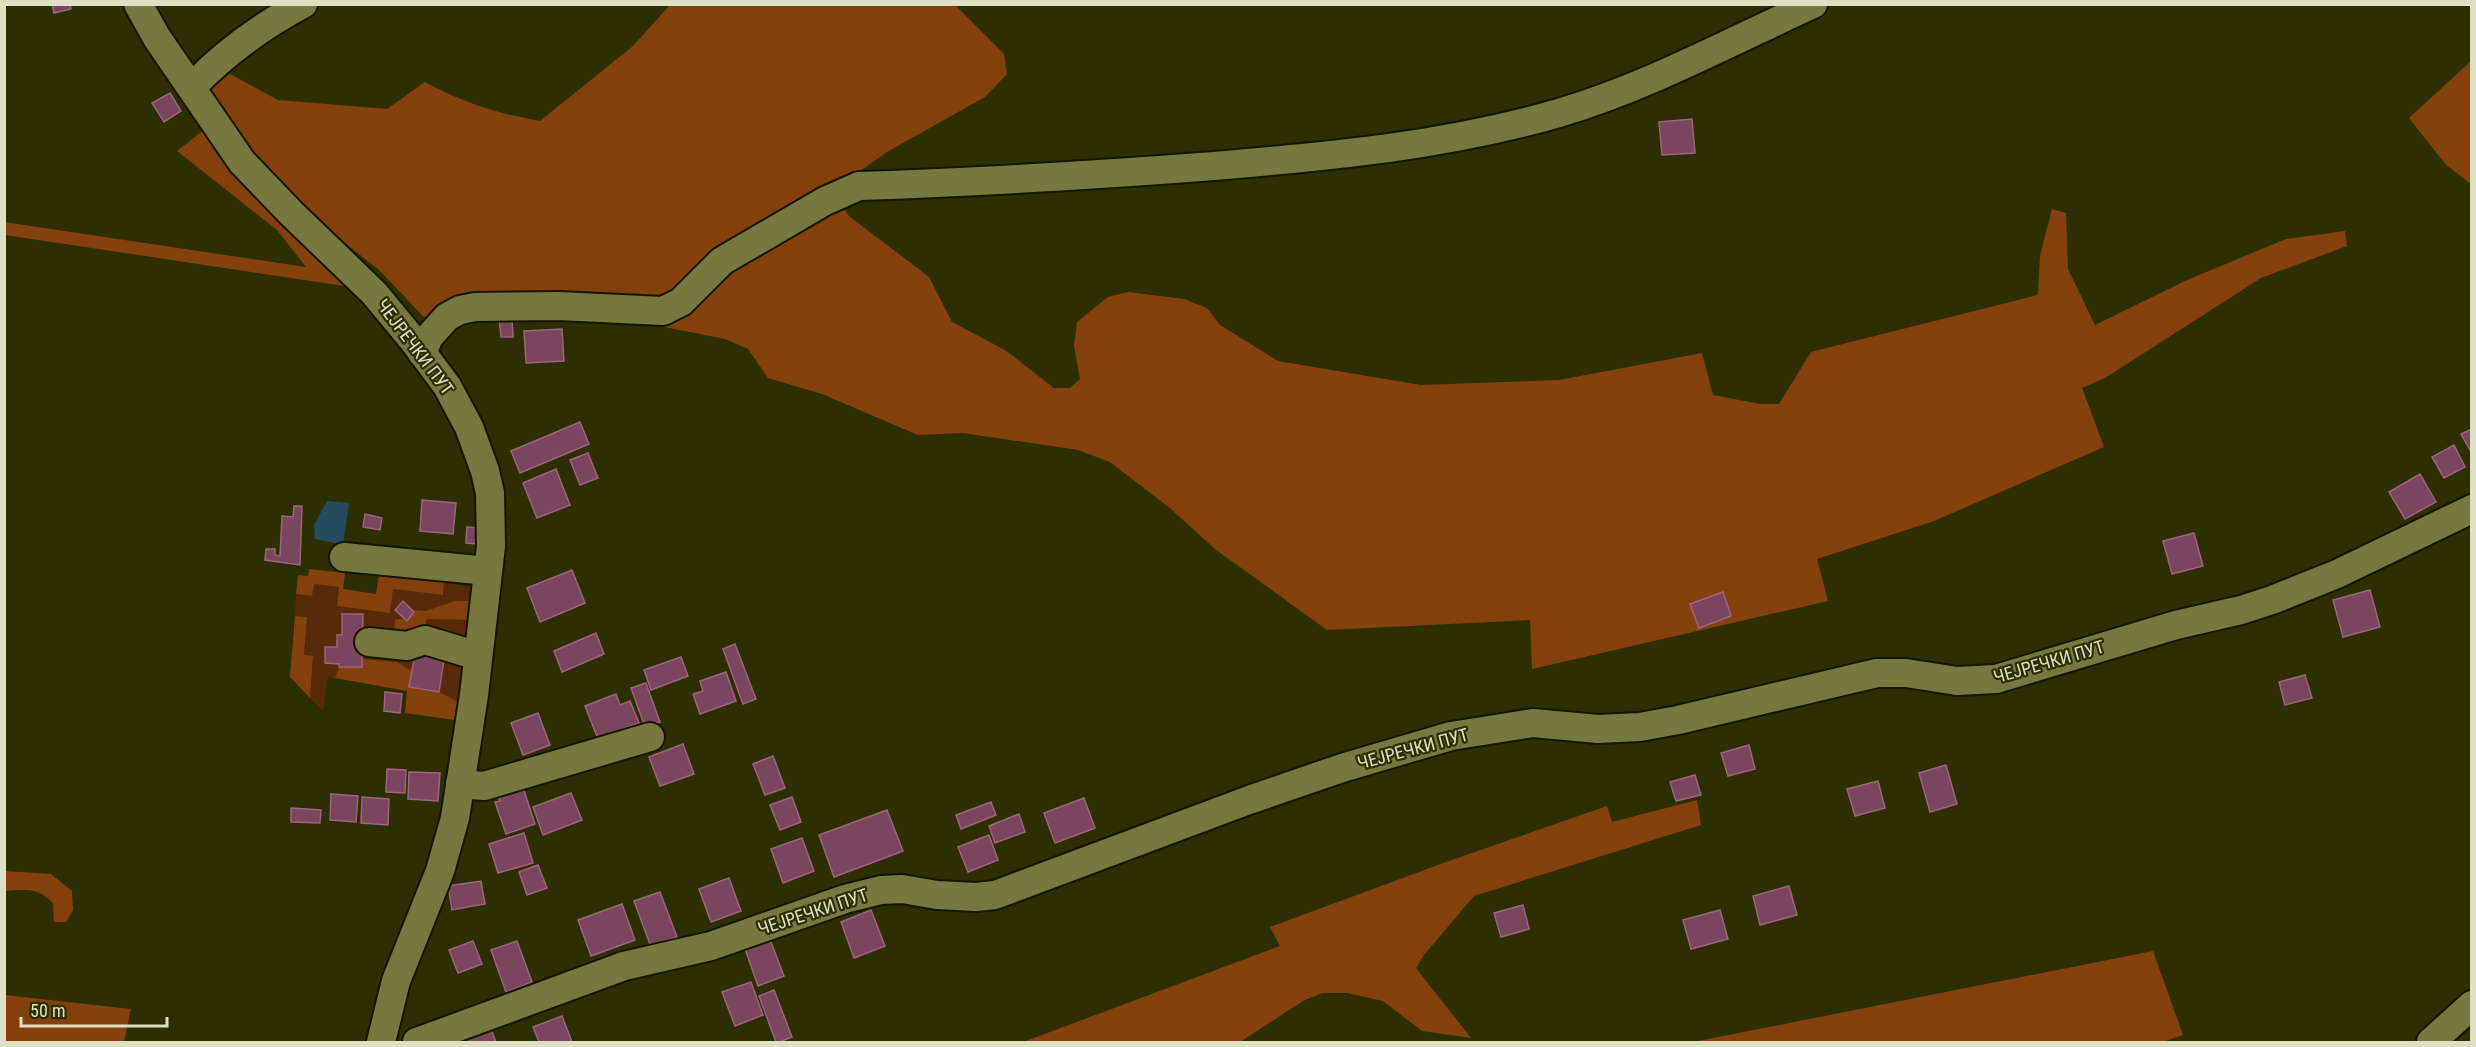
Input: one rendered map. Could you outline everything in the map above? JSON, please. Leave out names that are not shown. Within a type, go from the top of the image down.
[{"type":"street","name":"ЧЕЈРЕЧКИ ПУТ","points":[[138,4],[157,38],[242,162],[374,293],[447,386],[469,427],[485,471],[491,518],[491,546],[455,818],[440,871],[396,981],[381,1042]]},
{"type":"street","points":[[192,87],[224,56],[273,21],[303,4]]},
{"type":"street","points":[[422,353],[429,337],[447,317],[460,310],[475,307],[559,306],[663,311],[681,302],[722,261],[808,210],[843,191],[860,186],[1150,171],[1348,155],[1465,137],[1561,112],[1633,86],[1813,4]]},
{"type":"street","name":"ЧЕЈРЕЧКИ ПУТ","points":[[417,1042],[624,966],[711,946],[845,899],[902,889],[937,896],[995,895],[1249,800],[1342,768],[1451,736],[1533,723],[1598,729],[1640,727],[1877,673],[1906,673],[1957,681],[1996,679],[2272,600],[2337,574],[2472,509]]},
{"type":"street","points":[[344,557],[488,571]]},
{"type":"street","points":[[369,642],[407,646],[425,640],[478,656]]},
{"type":"street","points":[[460,784],[484,786],[650,737]]},
{"type":"street","points":[[2431,1042],[2472,1005]]},
{"type":"shaded area","points":[[670,5],[955,5],[1004,54],[1007,74],[985,97],[887,152],[832,191],[849,216],[929,277],[952,322],[1005,350],[1054,388],[1070,388],[1080,379],[1074,346],[1077,322],[1108,297],[1128,292],[1184,299],[1207,308],[1220,325],[1278,361],[1421,385],[1559,380],[1702,353],[1713,395],[1760,404],[1779,404],[1811,352],[2038,295],[2040,256],[2052,209],[2066,213],[2068,269],[2095,325],[2187,280],[2286,239],[2345,231],[2347,246],[2261,278],[2105,378],[2082,388],[2104,447],[1934,521],[1817,559],[1828,601],[1532,669],[1530,620],[1327,630],[1215,549],[1171,509],[1110,462],[1078,450],[963,433],[918,435],[822,394],[768,378],[748,349],[725,339],[624,319],[465,316],[440,334],[379,270],[311,216],[255,158],[208,89],[230,74],[278,100],[387,109],[425,82],[452,96],[481,106],[540,121],[633,46]]},
{"type":"shaded area","points":[[2471,61],[2471,184],[2446,165],[2409,118]]},
{"type":"shaded area","points":[[215,121],[371,290],[5,235],[4,222],[306,267],[277,230],[177,151]]},
{"type":"shaded area","points":[[309,569],[345,573],[343,589],[376,594],[379,574],[444,582],[443,595],[393,589],[390,613],[337,606],[339,587],[314,584],[312,596],[296,594],[298,575],[308,576]]},
{"type":"shaded area","points":[[444,582],[479,589],[463,704],[439,692],[445,653],[416,648],[412,671],[397,662],[362,659],[363,614],[342,614],[342,635],[337,635],[337,647],[325,648],[325,663],[339,664],[335,678],[328,677],[323,711],[310,698],[313,657],[304,655],[307,617],[295,616],[296,594],[312,596],[313,584],[339,587],[337,605],[390,612],[393,589],[442,595]],"holes":[[[454,601],[472,620],[427,619],[423,635],[407,620],[414,612],[413,610],[426,611]]]},
{"type":"shaded area","points":[[454,601],[474,601],[472,620],[427,619],[423,635],[393,639],[395,620],[404,618],[407,620],[414,613],[412,610],[426,611]]},
{"type":"shaded area","points":[[295,616],[307,617],[304,655],[313,656],[310,698],[290,677]]},
{"type":"shaded area","points":[[362,659],[397,662],[412,671],[409,687],[439,692],[463,704],[462,721],[405,713],[407,691],[335,678],[339,667],[362,667]]},
{"type":"shaded area","points":[[1697,800],[1701,825],[1474,896],[1424,955],[1416,968],[1471,1038],[1422,1031],[1383,1001],[1347,993],[1322,993],[1303,1001],[1240,1042],[1023,1042],[1280,946],[1270,927],[1446,862],[1607,806],[1612,822]]},
{"type":"shaded area","points":[[5,871],[51,874],[72,891],[73,910],[66,922],[54,922],[53,903],[42,894],[20,890],[5,891]]},
{"type":"shaded area","points":[[2153,951],[2183,1035],[2163,1042],[1693,1042]]},
{"type":"shaded area","points":[[5,995],[131,1009],[124,1042],[5,1042]]},
{"type":"water","points":[[327,501],[349,503],[343,545],[315,539],[314,525]]},
{"type":"building","points":[[52,4],[70,4],[71,9],[54,13]]},
{"type":"building","points":[[170,93],[181,111],[164,122],[152,103]]},
{"type":"building","points":[[1692,119],[1695,153],[1662,155],[1659,122]]},
{"type":"building","points":[[499,318],[512,318],[513,337],[501,337]]},
{"type":"building","points":[[562,329],[564,361],[526,363],[524,331]]},
{"type":"building","points":[[580,422],[589,444],[520,473],[511,451]]},
{"type":"building","points":[[2472,429],[2472,449],[2470,450],[2461,434]]},
{"type":"building","points":[[2454,445],[2465,467],[2444,478],[2432,457]]},
{"type":"building","points":[[588,453],[598,478],[580,485],[570,460]]},
{"type":"building","points":[[556,469],[570,505],[537,518],[523,483]]},
{"type":"building","points":[[2420,474],[2436,502],[2405,519],[2389,492]]},
{"type":"building","points":[[422,500],[456,503],[453,534],[420,531]]},
{"type":"building","points":[[294,506],[302,506],[300,565],[265,560],[266,549],[275,549],[275,555],[280,556],[282,516],[293,517]]},
{"type":"building","points":[[365,514],[382,518],[380,530],[363,527]]},
{"type":"building","points":[[467,527],[479,528],[478,544],[466,543]]},
{"type":"building","points":[[2194,533],[2203,566],[2172,574],[2163,541]]},
{"type":"building","points":[[572,570],[585,603],[540,622],[527,588]]},
{"type":"building","points":[[2370,590],[2380,627],[2343,637],[2333,600]]},
{"type":"building","points":[[1723,592],[1731,616],[1699,628],[1690,604]]},
{"type":"building","points":[[403,601],[414,612],[407,621],[395,610]]},
{"type":"building","points":[[342,614],[363,614],[362,667],[339,667],[339,664],[325,663],[325,647],[337,647],[337,635],[342,635]]},
{"type":"building","points":[[596,633],[604,654],[562,672],[554,651]]},
{"type":"building","points":[[735,644],[756,699],[743,704],[723,649]]},
{"type":"building","points":[[416,648],[445,653],[439,692],[409,687]]},
{"type":"building","points":[[681,657],[688,676],[651,690],[644,670]]},
{"type":"building","points":[[726,672],[736,701],[700,714],[693,694],[703,691],[700,681]]},
{"type":"building","points":[[2305,675],[2312,698],[2285,705],[2279,682]]},
{"type":"building","points":[[646,683],[660,722],[645,727],[631,688]]},
{"type":"building","points":[[385,692],[402,694],[400,713],[384,711]]},
{"type":"building","points":[[616,694],[620,705],[630,701],[639,723],[598,739],[585,706]]},
{"type":"building","points":[[538,713],[550,745],[523,755],[511,723]]},
{"type":"building","points":[[683,744],[694,774],[660,786],[649,757]]},
{"type":"building","points":[[1749,745],[1755,769],[1728,776],[1721,753]]},
{"type":"building","points":[[773,756],[785,788],[765,795],[753,764]]},
{"type":"building","points":[[1946,765],[1957,804],[1930,812],[1919,773]]},
{"type":"building","points":[[387,769],[406,770],[405,793],[386,792]]},
{"type":"building","points":[[409,772],[440,773],[438,801],[408,799]]},
{"type":"building","points":[[1695,775],[1701,795],[1676,801],[1670,782]]},
{"type":"building","points":[[521,781],[535,824],[506,834],[495,802],[500,801],[496,789]]},
{"type":"building","points":[[1878,781],[1885,808],[1855,816],[1847,789]]},
{"type":"building","points":[[571,793],[582,820],[543,835],[533,807]]},
{"type":"building","points":[[331,794],[358,796],[356,822],[330,820]]},
{"type":"building","points":[[362,797],[389,799],[388,825],[361,823]]},
{"type":"building","points":[[792,797],[801,822],[780,830],[770,805]]},
{"type":"building","points":[[1084,798],[1095,828],[1055,843],[1044,813]]},
{"type":"building","points":[[991,802],[996,815],[961,829],[956,815]]},
{"type":"building","points":[[291,808],[321,810],[320,823],[291,822]]},
{"type":"building","points":[[887,810],[903,851],[834,877],[819,835]]},
{"type":"building","points":[[1019,814],[1025,832],[995,843],[989,826]]},
{"type":"building","points":[[524,833],[533,863],[498,873],[489,844]]},
{"type":"building","points":[[989,835],[998,860],[968,872],[958,847]]},
{"type":"building","points":[[802,838],[814,871],[783,883],[771,849]]},
{"type":"building","points":[[538,865],[547,888],[527,895],[519,872]]},
{"type":"building","points":[[729,878],[741,911],[711,922],[699,889]]},
{"type":"building","points":[[481,881],[485,904],[452,910],[448,886]]},
{"type":"building","points":[[1789,886],[1797,915],[1760,925],[1753,896]]},
{"type":"building","points":[[660,892],[677,937],[651,947],[634,901]]},
{"type":"building","points":[[622,904],[635,940],[591,956],[578,920]]},
{"type":"building","points":[[1523,905],[1529,929],[1501,937],[1494,913]]},
{"type":"building","points":[[871,910],[885,946],[854,958],[841,922]]},
{"type":"building","points":[[1720,910],[1728,939],[1691,949],[1683,920]]},
{"type":"building","points":[[769,937],[784,976],[758,986],[744,946]]},
{"type":"building","points":[[473,941],[482,964],[458,973],[449,950]]},
{"type":"building","points":[[517,941],[532,982],[506,992],[491,950]]},
{"type":"building","points":[[751,982],[763,1015],[735,1026],[722,992]]},
{"type":"building","points":[[774,990],[792,1037],[779,1042],[776,1042],[759,996]]},
{"type":"building","points":[[562,1016],[572,1042],[539,1042],[533,1027]]},
{"type":"building","points":[[490,1027],[496,1042],[461,1042],[459,1038]]}]
